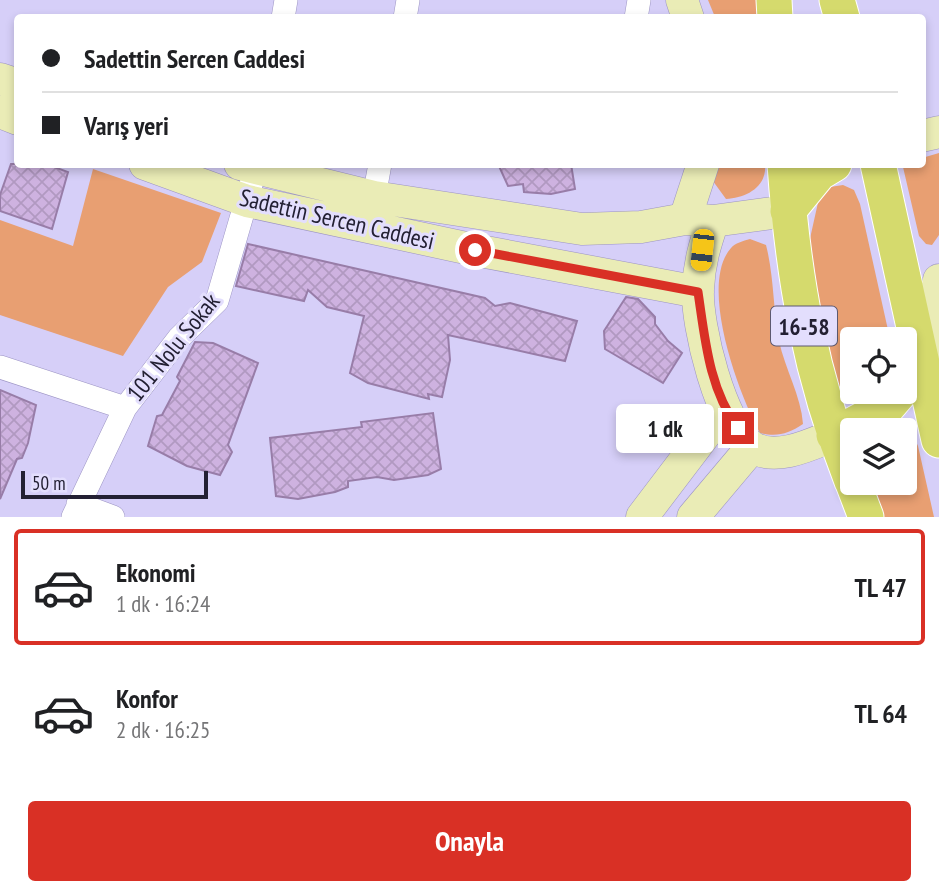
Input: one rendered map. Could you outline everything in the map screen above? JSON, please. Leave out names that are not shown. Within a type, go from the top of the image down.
[{"type":"main road","name":"16-58","points":[[785,168],[798,299],[840,450]]},
{"type":"main road","points":[[788,211],[819,173],[827,168]]},
{"type":"main road","points":[[879,168],[906,327]]},
{"type":"main road","points":[[917,384],[939,440]]},
{"type":"main road","points":[[834,435],[890,404]]},
{"type":"main road","name":"16-58","points":[[858,495],[866,517]]},
{"type":"street","name":"Sadettin Sercen Caddesi","points":[[156,168],[247,201],[488,253],[698,292]]},
{"type":"street","name":"101 Nolu Sokak","points":[[76,510],[125,408],[179,338],[217,301],[247,201],[251,168]]},
{"type":"street","name":"Sadettin Sercen Caddesi","points":[[259,168],[374,197],[582,229],[641,228],[788,211]]},
{"type":"street","points":[[374,197],[379,168]]},
{"type":"street","points":[[703,168],[699,220],[702,250],[698,292],[707,355],[724,409],[752,447],[774,452],[796,449],[834,435]]},
{"type":"street","points":[[917,364],[939,280]]},
{"type":"street","points":[[0,367],[125,408]]},
{"type":"street","points":[[642,517],[724,409]]},
{"type":"street","points":[[693,517],[752,447]]},
{"type":"street","points":[[76,510],[113,517]]},
{"type":"shaded area","points":[[708,0],[756,0],[757,14],[714,14]]},
{"type":"shaded area","points":[[939,153],[939,235],[932,245],[926,244],[919,236],[903,168],[926,168],[926,157]]},
{"type":"shaded area","points":[[714,168],[765,168],[763,179],[754,190],[726,199],[710,177]]},
{"type":"shaded area","points":[[93,169],[221,213],[202,262],[168,287],[123,356],[0,315],[0,220],[73,246]]},
{"type":"shaded area","points":[[843,185],[854,190],[860,204],[887,327],[840,327],[840,387],[816,308],[809,243],[819,198],[830,187]]},
{"type":"shaded area","points":[[750,239],[766,245],[779,341],[802,414],[803,424],[777,435],[760,433],[751,416],[733,368],[720,313],[722,265],[733,246]]},
{"type":"shaded area","points":[[917,444],[934,517],[882,517],[874,495],[917,495]]},
{"type":"building","points":[[11,164],[14,164],[14,168],[57,168],[68,172],[52,229],[0,211],[0,195]]},
{"type":"building","points":[[500,168],[572,168],[575,189],[551,194],[524,192],[523,184],[508,186]]},
{"type":"building","points":[[248,244],[485,298],[495,306],[510,303],[577,321],[565,361],[448,335],[450,360],[442,397],[428,394],[429,399],[368,383],[350,373],[364,316],[327,307],[308,290],[304,301],[236,286]]},
{"type":"building","points":[[626,297],[638,299],[655,317],[655,324],[668,341],[682,353],[663,383],[605,349],[604,331]]},
{"type":"building","points":[[195,342],[213,343],[258,363],[228,445],[232,452],[220,475],[187,466],[148,446],[157,416],[162,415],[180,381],[177,377]]},
{"type":"building","points":[[0,390],[36,405],[28,443],[22,458],[17,459],[0,499]]},
{"type":"building","points":[[433,413],[441,469],[428,475],[394,480],[377,477],[348,481],[348,487],[335,492],[298,499],[276,496],[270,438],[362,427],[361,422]]},
{"type":"route","points":[[475,250],[698,292],[707,355],[724,409],[738,428]]}]
